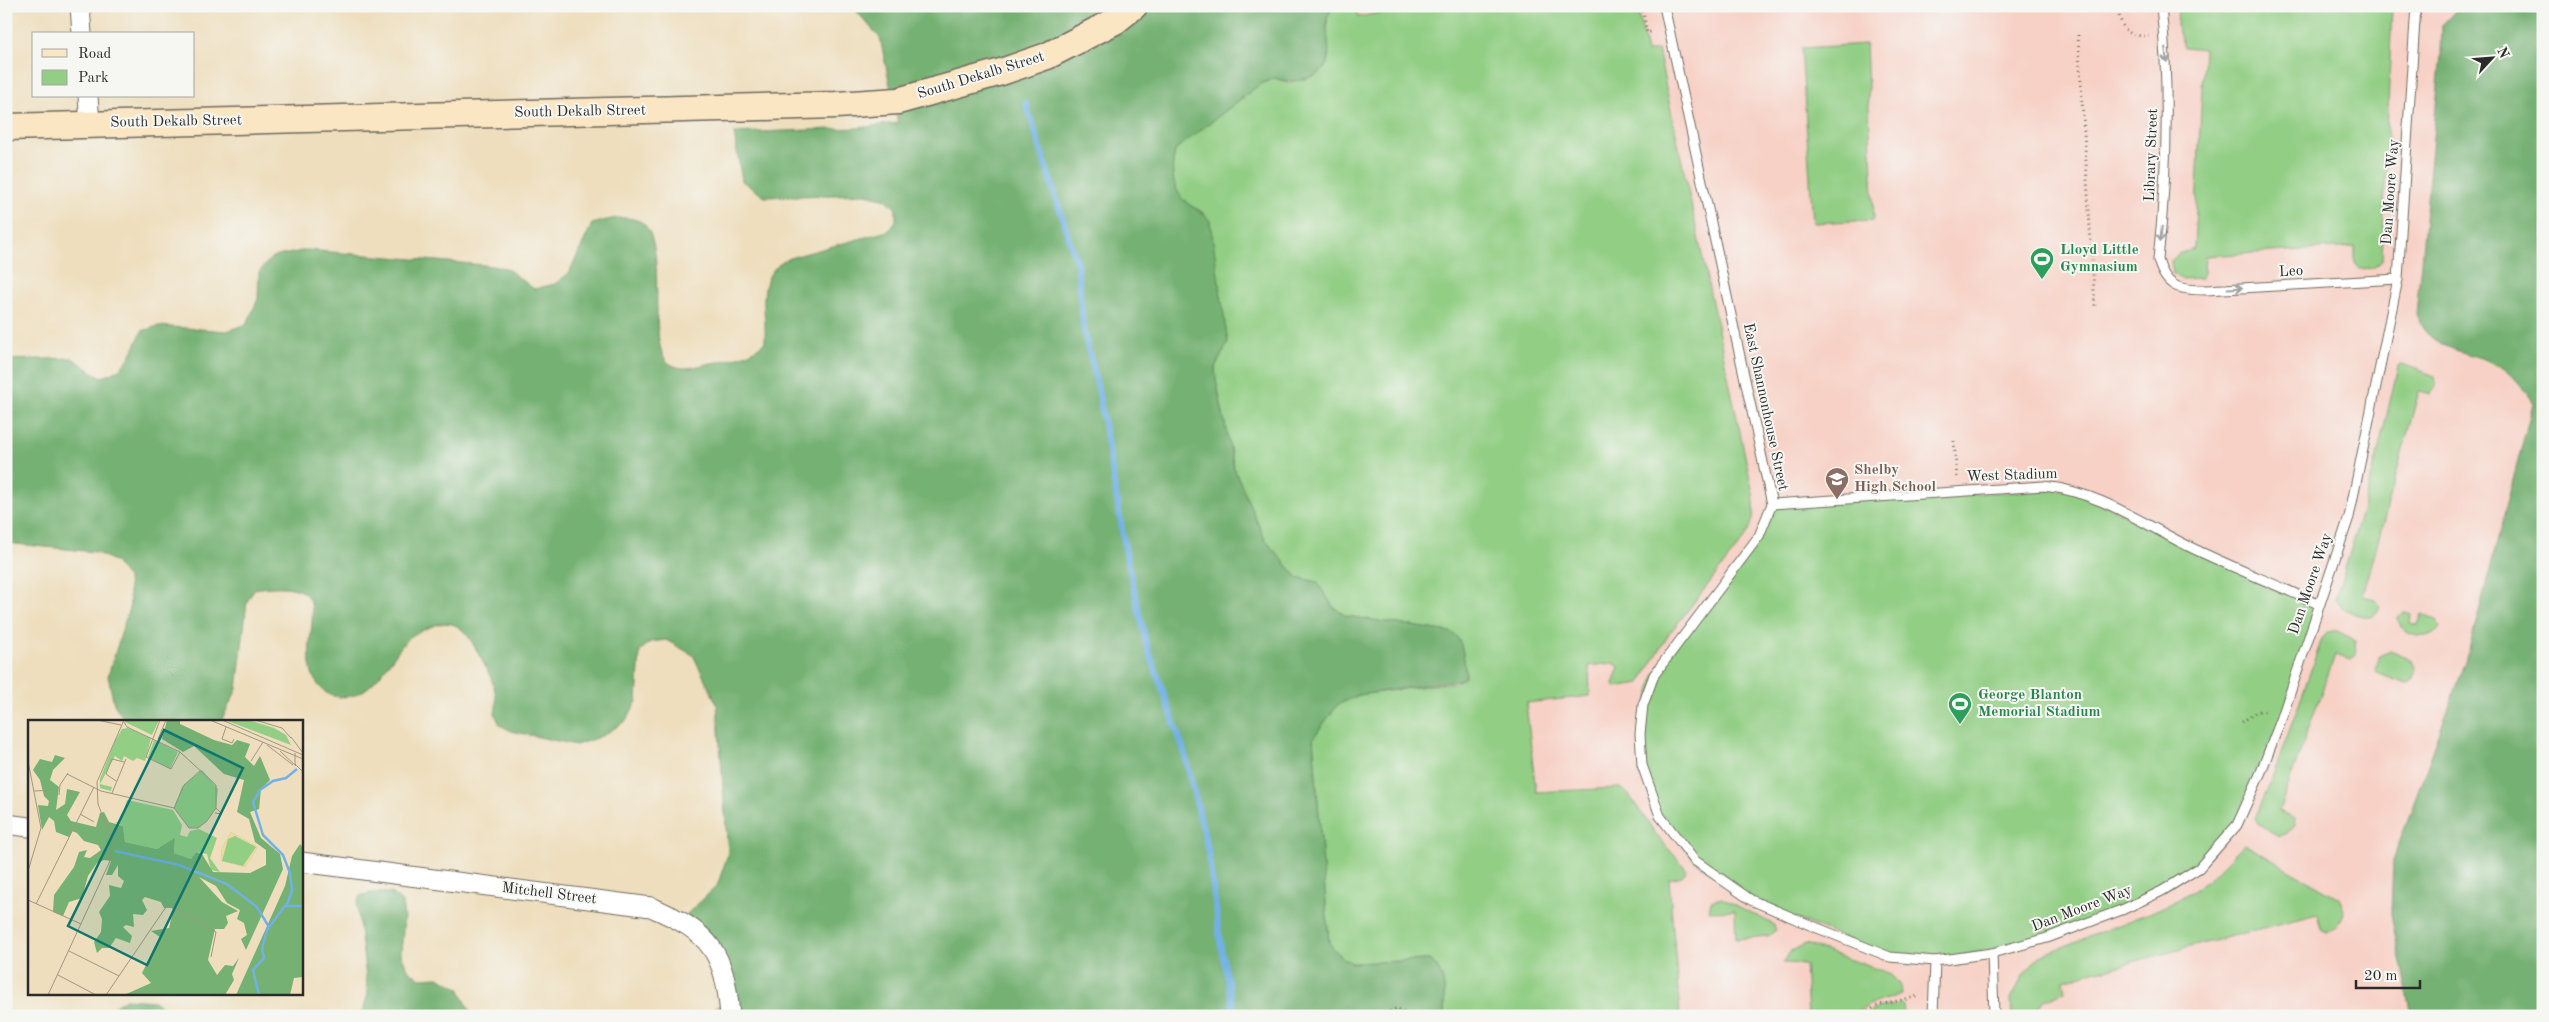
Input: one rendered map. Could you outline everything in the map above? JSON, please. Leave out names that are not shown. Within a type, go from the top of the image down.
[{"type":"main road","name":"South Dekalb Street","points":[[6,127],[836,106],[898,101],[959,85],[1047,56],[1115,21],[1134,6]]},
{"type":"street","points":[[80,6],[82,32]]},
{"type":"street","points":[[88,98],[90,124]]},
{"type":"street","points":[[6,824],[28,827]]},
{"type":"street","name":"Mitchell Street","points":[[302,862],[651,907],[680,919],[701,934],[720,960],[728,994],[730,1016]]},
{"type":"lane","name":"East Shannonhouse Street","points":[[1664,6],[1772,504],[1759,536],[1654,675],[1643,705],[1642,765],[1660,816],[1694,860],[1751,900],[1890,957],[1935,961]]},
{"type":"lane","name":"Library Street","points":[[2161,6],[2168,138],[2158,260],[2161,271],[2168,282],[2186,290]]},
{"type":"lane","name":"Dan Moore Way","points":[[1935,961],[1992,953],[2047,938],[2124,909],[2162,891],[2199,868],[2238,825],[2282,717],[2318,604],[2349,517],[2398,280],[2416,6]]},
{"type":"lane","name":"Leo","points":[[2186,290],[2398,280]]},
{"type":"lane","name":"West Stadium","points":[[1772,504],[2044,486],[2070,489],[2097,498],[2189,546],[2318,604]]},
{"type":"lane","points":[[1992,953],[1994,1016]]},
{"type":"lane","points":[[1933,1016],[1935,961]]},
{"type":"path","points":[[2117,6],[2121,24],[2131,35],[2164,36]]},
{"type":"path","points":[[2078,35],[2095,307]]},
{"type":"path","points":[[1954,441],[1958,492]]},
{"type":"path","points":[[2242,722],[2258,711],[2282,717]]},
{"type":"path","points":[[1859,1016],[1879,1005],[1933,993]]},
{"type":"path","points":[[1381,1016],[1397,1008],[1409,1016]]},
{"type":"shaded area","name":"Shelby High School","points":[[1175,6],[2543,6],[2441,55],[2416,314],[2420,327],[2430,339],[2505,370],[2523,387],[2533,403],[2466,661],[2393,860],[2391,915],[2411,1016],[1444,1016],[1444,977]]},
{"type":"green space","points":[[852,6],[1334,6],[1327,18],[1329,53],[1325,68],[1320,73],[1305,79],[1292,81],[1274,78],[1259,85],[1176,149],[1173,162],[1173,177],[1180,196],[1210,221],[1228,343],[1215,367],[1216,380],[1234,468],[1265,540],[1297,577],[1317,582],[1333,607],[1346,616],[1450,632],[1455,635],[1461,645],[1466,675],[1463,679],[1358,695],[1337,705],[1313,738],[1329,943],[1341,957],[1352,963],[1429,960],[1439,971],[1444,985],[1444,1016],[704,1016],[733,995],[686,915],[717,886],[728,854],[717,704],[693,655],[666,640],[650,642],[640,651],[637,701],[626,721],[602,736],[576,745],[511,731],[500,725],[495,714],[494,688],[487,670],[470,638],[458,626],[450,624],[430,627],[410,637],[381,674],[365,690],[355,695],[344,697],[328,694],[321,688],[312,672],[309,654],[312,618],[311,603],[303,592],[285,587],[254,589],[247,602],[237,689],[222,720],[124,720],[114,704],[108,676],[130,605],[128,578],[114,561],[95,552],[6,543],[6,360],[72,358],[100,377],[116,371],[127,361],[142,331],[158,326],[227,331],[247,324],[258,299],[259,272],[272,257],[307,250],[484,265],[506,268],[534,289],[555,284],[569,273],[592,224],[614,219],[626,218],[637,220],[648,229],[654,246],[659,338],[663,355],[672,365],[683,368],[694,367],[735,358],[758,348],[765,342],[764,294],[766,284],[770,274],[778,265],[789,258],[888,231],[896,221],[896,209],[886,199],[866,194],[765,197],[742,181],[734,133],[857,128],[898,123],[880,38]]},
{"type":"green space","points":[[1334,6],[1355,6],[1358,17],[1416,6],[1637,6],[1647,52],[1658,50],[1753,493],[1754,516],[1745,538],[1669,634],[1640,683],[1615,687],[1613,684],[1619,667],[1614,663],[1589,666],[1590,696],[1526,703],[1536,792],[1621,788],[1629,795],[1658,837],[1687,870],[1682,876],[1669,879],[1680,1016],[1444,1016],[1444,985],[1439,971],[1429,960],[1352,963],[1341,957],[1329,943],[1313,738],[1337,705],[1359,695],[1456,682],[1466,675],[1461,645],[1455,635],[1450,632],[1346,616],[1333,607],[1317,582],[1297,577],[1265,540],[1234,468],[1216,380],[1215,367],[1225,349],[1204,213],[1184,201],[1176,189],[1172,169],[1176,149],[1259,85],[1274,78],[1291,83],[1327,31],[1327,17]]},
{"type":"green space","points":[[2178,6],[2392,6],[2382,261],[2373,268],[2359,269],[2355,263],[2355,247],[2205,256],[2204,273],[2201,278],[2181,279],[2173,274],[2171,261],[2178,254],[2194,249],[2204,49],[2184,47],[2177,27]]},
{"type":"green space","points":[[2465,6],[2543,6],[2543,1016],[2412,1016],[2391,915],[2393,860],[2466,661],[2533,403],[2517,381],[2506,370],[2494,363],[2442,344],[2431,337],[2422,327],[2416,314],[2441,54],[2442,25],[2458,8]]},
{"type":"green space","points":[[1866,44],[1874,220],[1813,223],[1801,48]]},
{"type":"green space","points":[[2402,364],[2435,376],[2436,385],[2430,394],[2419,391],[2363,596],[2375,599],[2380,606],[2377,612],[2372,615],[2358,615],[2338,604],[2335,599],[2370,483],[2398,366]]},
{"type":"green space","name":"George Blanton Memorial Stadium","points":[[2070,489],[2318,604],[2282,717],[2237,825],[2199,868],[2162,891],[2047,938],[1935,961],[1890,957],[1751,900],[1694,860],[1660,816],[1642,765],[1640,734],[1654,675],[1759,536],[1772,504]]},
{"type":"green space","points":[[2406,612],[2412,614],[2411,623],[2418,625],[2422,614],[2437,620],[2440,626],[2429,635],[2416,636],[2409,633],[2400,624],[2398,617]]},
{"type":"green space","points":[[2337,631],[2355,640],[2356,656],[2351,660],[2335,655],[2279,811],[2294,818],[2295,826],[2286,834],[2279,836],[2259,825],[2255,818],[2271,782],[2322,639],[2327,632]]},
{"type":"green space","points":[[2390,651],[2412,660],[2416,669],[2411,683],[2407,684],[2376,673],[2375,670],[2380,656]]},
{"type":"green space","points":[[2244,844],[2339,898],[2345,913],[2335,928],[2326,932],[2321,929],[2317,914],[2063,980],[2065,991],[2043,1001],[2032,1016],[2012,1016],[2011,999],[2024,974],[2040,956],[2171,904],[2207,881]]},
{"type":"green space","points":[[370,893],[391,893],[402,902],[404,917],[401,954],[409,971],[420,978],[438,977],[459,988],[472,1016],[361,1016],[368,994],[357,905],[360,896]]},
{"type":"green space","points":[[1722,898],[1773,924],[1776,930],[1768,936],[1736,939],[1735,910],[1709,911],[1711,901]]},
{"type":"green space","points":[[1805,944],[1891,974],[1901,987],[1902,994],[1871,1004],[1852,1016],[1808,1016],[1805,964],[1783,963],[1790,952]]},
{"type":"green space","points":[[126,999],[154,1001],[174,1016],[99,1016]]},
{"type":"green space","points":[[1903,1003],[1904,1016],[1864,1016],[1877,1008]]},
{"type":"waterway","points":[[1026,103],[1077,264],[1084,332],[1098,388],[1126,553],[1146,643],[1184,751],[1208,850],[1221,948],[1235,1016]]},
{"type":"place","name":"Lloyd Little Gymnasium","points":[[2042,280]]},
{"type":"place","name":"Shelby High School","points":[[1837,500]]},
{"type":"place","name":"George Blanton Memorial Stadium","points":[[1960,725]]}]
